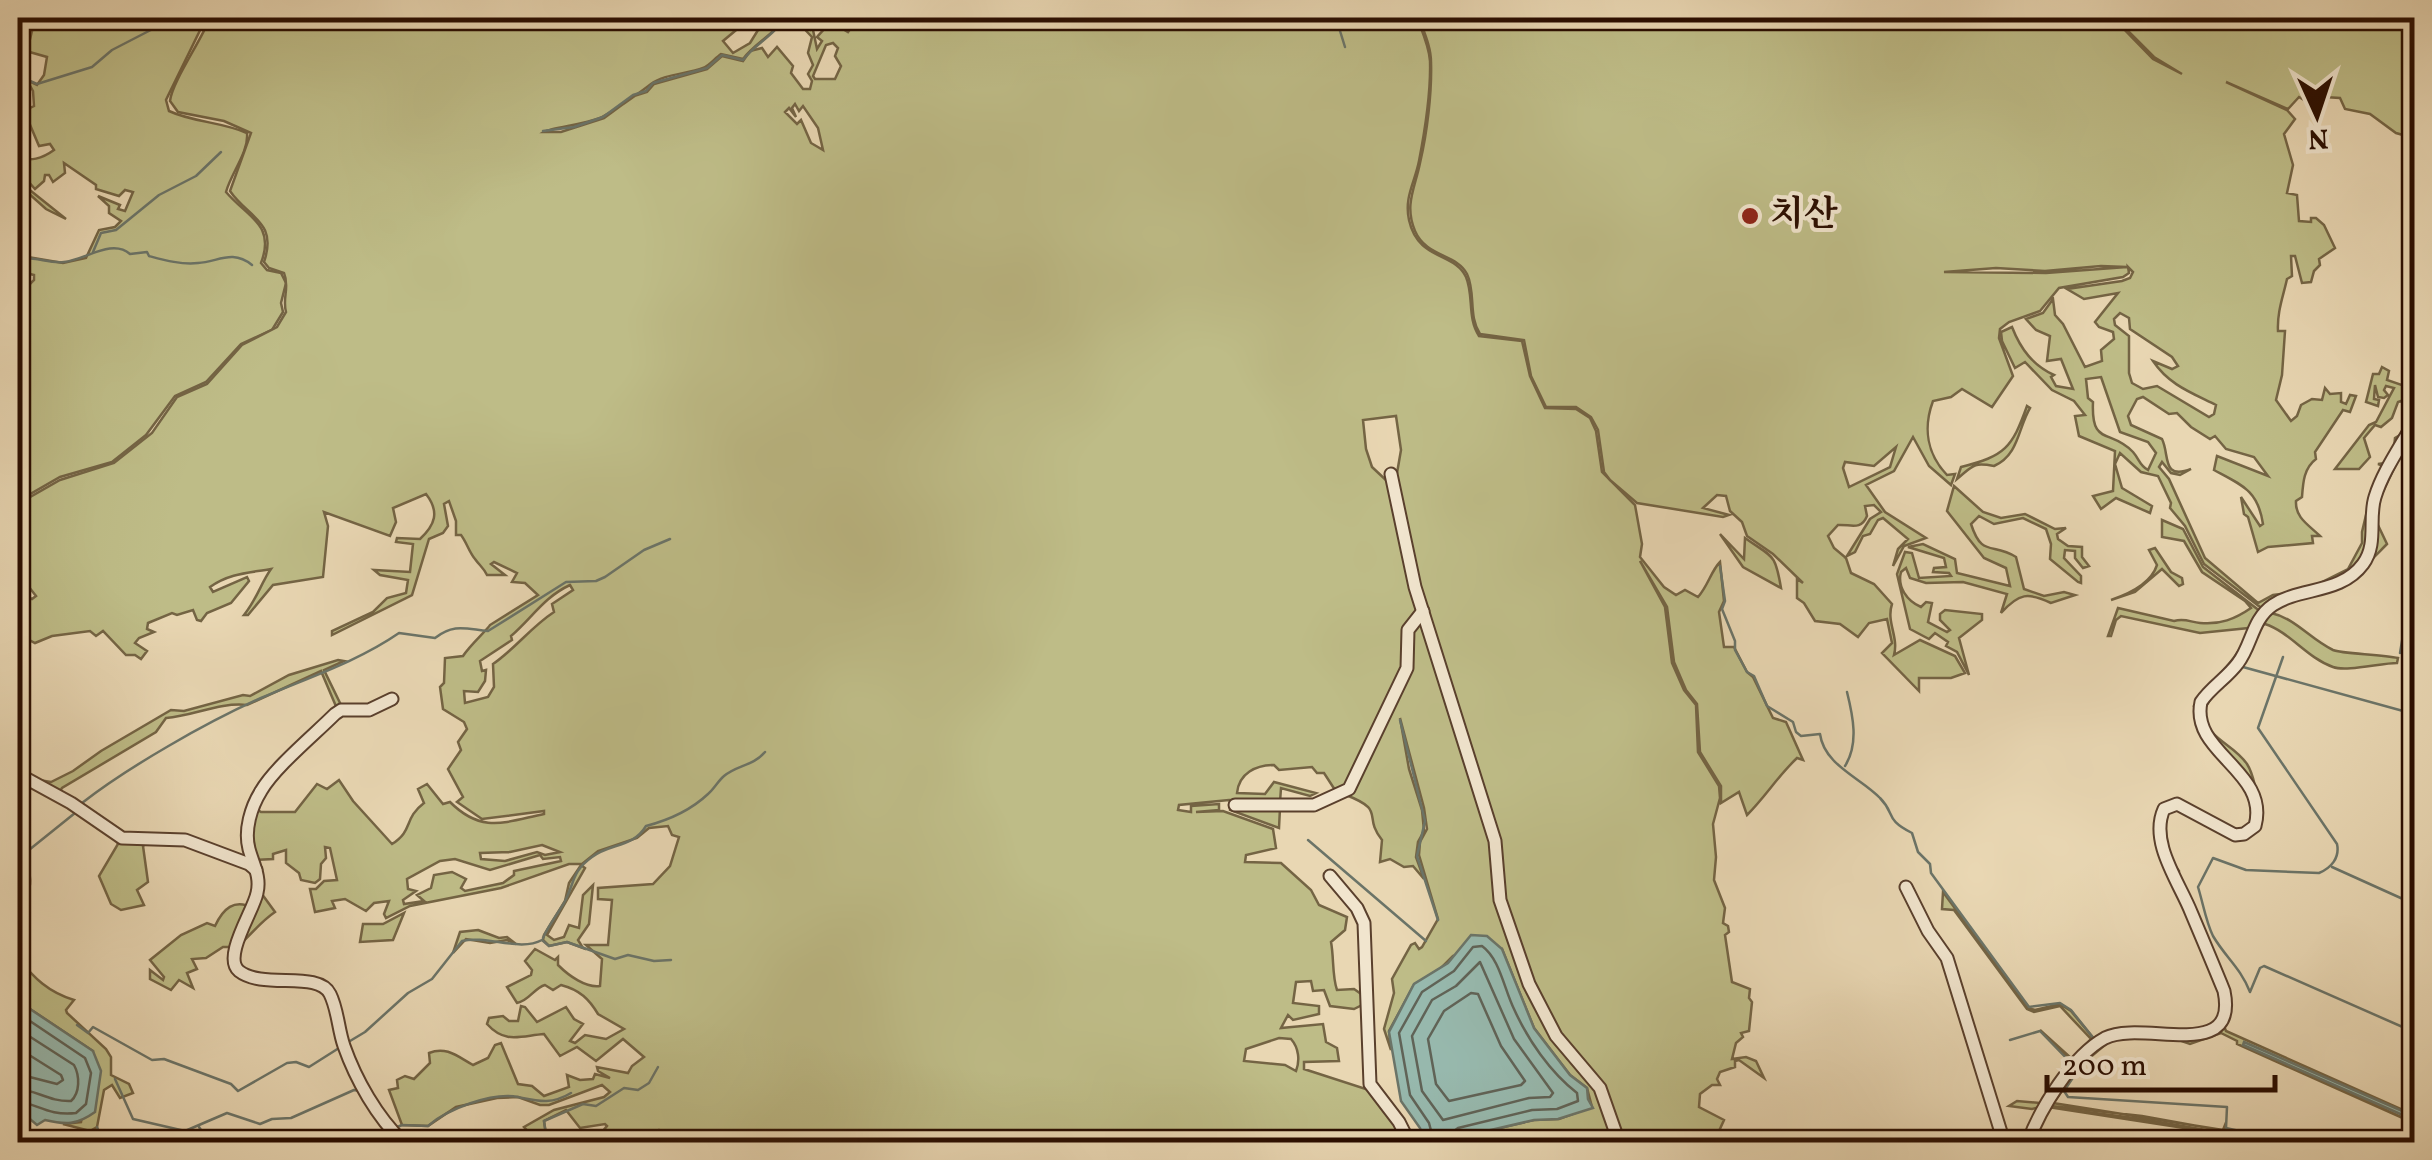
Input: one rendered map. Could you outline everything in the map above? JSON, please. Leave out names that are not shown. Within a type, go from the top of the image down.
[{"type":"street","points":[[2028,1142],[2044,1106],[2102,1040],[2124,1032],[2201,1034],[2223,1020],[2224,991],[2166,855],[2161,815],[2164,809],[2177,804],[2236,835],[2254,826],[2257,811],[2251,790],[2243,775],[2205,733],[2200,723],[2201,702],[2238,663],[2266,610],[2282,600],[2338,583],[2363,564],[2372,544],[2372,510],[2379,486],[2414,422]]},
{"type":"street","points":[[1391,474],[1415,586],[1495,841],[1500,900],[1529,984],[1556,1036],[1600,1088],[1619,1142]]},
{"type":"street","points":[[1235,805],[1314,805],[1349,789],[1407,668],[1408,630],[1424,611]]},
{"type":"street","points":[[392,699],[369,710],[341,710],[334,714],[264,787],[252,813],[247,838],[259,888],[243,923],[234,961],[237,969],[274,980],[292,984],[311,980],[323,985],[332,996],[349,1058],[372,1104],[403,1142]]},
{"type":"street","points":[[18,774],[122,838],[184,840],[256,870]]},
{"type":"street","points":[[1330,876],[1357,908],[1364,923],[1370,1084],[1399,1122],[1408,1142]]},
{"type":"street","points":[[1906,887],[1928,932],[1947,958],[2004,1142]]},
{"type":"shaded area","points":[[27,18],[206,18],[166,100],[169,111],[247,133],[245,148],[226,192],[262,230],[265,250],[261,263],[267,270],[281,273],[286,283],[283,312],[272,330],[241,344],[206,382],[175,396],[146,435],[112,462],[60,477],[18,501],[18,306],[34,275],[18,271],[18,261],[28,257],[63,263],[86,258],[99,230],[115,227],[121,221],[109,213],[109,206],[98,196],[125,211],[133,192],[125,190],[119,196],[96,189],[96,185],[64,163],[65,173],[53,182],[45,175],[35,189],[26,179],[21,183],[66,219],[46,209],[18,184],[18,156],[36,159],[54,150],[50,144],[39,146],[28,120],[34,106],[33,91],[18,64],[29,81],[37,85],[44,75],[47,57],[19,49],[19,44],[30,39],[32,31]]},
{"type":"shaded area","points":[[210,18],[769,18],[747,21],[723,41],[733,53],[750,43],[758,30],[784,18],[750,51],[762,48],[768,57],[777,47],[793,66],[791,73],[803,89],[810,89],[812,81],[808,74],[813,65],[808,53],[812,37],[794,18],[809,28],[807,18],[817,18],[813,30],[817,49],[822,41],[817,37],[828,26],[850,18],[843,29],[848,32],[856,21],[852,18],[1417,18],[1428,50],[1430,73],[1419,161],[1408,204],[1414,233],[1420,243],[1461,269],[1479,336],[1522,341],[1530,376],[1545,408],[1576,409],[1590,418],[1596,431],[1602,472],[1635,505],[1642,544],[1640,557],[1664,587],[1676,595],[1685,590],[1698,597],[1720,562],[1724,601],[1719,612],[1724,647],[1734,647],[1773,718],[1786,722],[1803,760],[1797,758],[1747,815],[1739,792],[1721,803],[1721,786],[1700,752],[1697,704],[1674,662],[1667,607],[1640,561],[1665,607],[1672,663],[1684,690],[1696,705],[1698,752],[1719,786],[1713,824],[1714,880],[1725,908],[1723,923],[1729,932],[1725,935],[1732,982],[1750,989],[1752,1002],[1749,1031],[1741,1033],[1743,1037],[1736,1043],[1732,1059],[1746,1057],[1756,1061],[1764,1078],[1735,1061],[1735,1067],[1720,1072],[1720,1085],[1712,1085],[1700,1094],[1699,1107],[1724,1120],[1714,1142],[1620,1142],[1633,1130],[1618,1139],[1609,1106],[1557,1035],[1506,917],[1497,850],[1416,586],[1396,479],[1401,450],[1396,416],[1363,420],[1366,449],[1372,467],[1388,482],[1418,606],[1407,655],[1349,786],[1337,793],[1324,773],[1317,773],[1312,767],[1279,770],[1267,765],[1245,775],[1237,793],[1265,794],[1274,782],[1316,793],[1310,796],[1281,788],[1280,802],[1229,800],[1179,805],[1178,810],[1191,812],[1191,806],[1219,804],[1219,810],[1196,812],[1223,811],[1273,829],[1276,848],[1246,855],[1245,862],[1281,863],[1311,890],[1319,905],[1347,917],[1345,930],[1331,942],[1335,985],[1337,990],[1354,989],[1364,996],[1364,1004],[1354,1009],[1330,1006],[1324,990],[1313,991],[1311,981],[1296,982],[1293,1003],[1319,1006],[1319,1014],[1293,1020],[1288,1015],[1281,1028],[1323,1024],[1326,1042],[1337,1048],[1339,1061],[1304,1062],[1304,1069],[1369,1090],[1407,1142],[665,1142],[668,1135],[659,1130],[640,1142],[547,1142],[531,1142],[532,1136],[524,1127],[554,1110],[604,1097],[610,1092],[602,1085],[549,1105],[518,1097],[497,1098],[456,1107],[428,1126],[402,1125],[389,1090],[398,1088],[397,1080],[405,1076],[414,1079],[430,1063],[429,1053],[435,1051],[451,1053],[473,1065],[488,1058],[495,1045],[501,1043],[518,1084],[532,1086],[544,1096],[569,1087],[567,1075],[580,1080],[593,1079],[595,1074],[610,1078],[597,1067],[628,1073],[644,1057],[623,1039],[596,1061],[577,1047],[560,1056],[544,1034],[507,1036],[487,1024],[489,1018],[503,1016],[518,1021],[521,1006],[537,1022],[566,1007],[583,1024],[570,1041],[575,1043],[585,1035],[606,1039],[624,1029],[598,1014],[583,996],[568,987],[561,985],[553,990],[545,985],[517,1003],[507,987],[531,975],[525,961],[535,949],[555,960],[558,957],[558,965],[578,980],[600,986],[602,959],[586,945],[608,945],[612,900],[598,899],[598,888],[653,884],[670,866],[679,837],[672,835],[668,826],[649,828],[637,838],[598,851],[582,864],[569,864],[501,888],[410,906],[386,918],[389,901],[374,903],[366,911],[345,899],[332,901],[335,908],[315,912],[310,889],[324,881],[337,880],[330,848],[325,847],[326,858],[315,883],[301,880],[299,873],[286,863],[286,850],[273,854],[273,859],[254,860],[249,828],[258,810],[295,812],[317,784],[327,789],[339,780],[392,844],[424,803],[418,789],[427,784],[443,804],[450,802],[484,822],[544,814],[482,819],[457,802],[463,797],[448,769],[461,750],[458,742],[467,729],[464,722],[443,709],[440,687],[444,683],[445,658],[463,656],[490,625],[538,595],[525,583],[512,582],[517,573],[494,562],[491,564],[505,575],[487,575],[461,535],[456,535],[449,501],[444,504],[448,526],[429,539],[412,595],[332,635],[332,631],[373,612],[387,598],[406,593],[408,580],[380,575],[374,570],[410,572],[413,544],[396,542],[397,538],[420,539],[429,529],[434,512],[426,494],[393,508],[396,522],[390,536],[324,512],[328,526],[323,577],[273,585],[248,615],[244,615],[271,569],[225,579],[210,587],[213,592],[247,577],[249,581],[231,603],[207,613],[201,621],[193,610],[148,623],[147,629],[154,632],[135,643],[147,651],[141,659],[126,655],[103,631],[96,636],[90,631],[52,636],[35,643],[18,634],[22,600],[25,596],[36,596],[29,587],[18,584],[18,504],[60,480],[114,463],[152,433],[177,397],[207,384],[242,345],[277,327],[286,312],[284,273],[264,262],[264,229],[230,191],[251,133],[224,121],[178,112],[170,101]],"holes":[[[833,43],[838,48],[835,56],[841,66],[835,79],[815,79],[826,45]],[[750,52],[743,61],[722,56],[707,69],[654,84],[647,92],[635,96],[662,78],[705,67],[721,54],[743,59]],[[623,104],[604,118],[561,132],[544,132],[600,118]],[[795,104],[799,111],[803,106],[818,128],[823,150],[811,143],[801,120],[797,124],[785,112],[789,108],[796,117],[792,108]],[[570,585],[573,590],[552,604],[554,612],[493,664],[494,687],[488,697],[465,703],[464,691],[478,692],[485,681],[486,670],[482,671],[480,661],[512,640],[511,636]],[[542,845],[560,852],[537,852],[505,861],[481,859],[480,853]],[[540,855],[543,859],[560,857],[561,861],[514,871],[503,883],[465,891],[461,888],[466,879],[452,872],[434,875],[431,888],[417,895],[424,901],[404,904],[403,900],[416,891],[408,889],[407,879],[440,861],[455,859],[490,870]],[[1279,1038],[1291,1039],[1298,1055],[1296,1071],[1285,1065],[1244,1061],[1246,1049]],[[566,1110],[580,1128],[607,1126],[588,1138],[547,1142],[544,1121]]]},
{"type":"shaded area","points":[[1419,18],[2113,18],[2153,59],[2182,74],[2154,57],[2115,18],[2414,18],[2414,138],[2396,133],[2370,114],[2345,109],[2340,98],[2324,97],[2317,103],[2299,97],[2288,109],[2226,82],[2287,110],[2295,119],[2284,134],[2293,165],[2287,193],[2297,195],[2299,221],[2311,222],[2311,218],[2316,218],[2324,225],[2335,248],[2319,259],[2311,282],[2302,283],[2295,256],[2291,256],[2292,276],[2287,279],[2278,324],[2278,331],[2285,331],[2276,400],[2291,421],[2301,405],[2312,399],[2322,400],[2325,388],[2330,394],[2341,393],[2341,402],[2346,404],[2350,395],[2356,396],[2350,412],[2343,410],[2315,452],[2302,497],[2296,501],[2300,517],[2320,536],[2312,536],[2313,543],[2268,547],[2258,552],[2241,497],[2260,526],[2263,524],[2257,504],[2241,485],[2214,470],[2217,456],[2268,476],[2254,457],[2226,449],[2215,436],[2210,439],[2177,413],[2169,414],[2143,397],[2137,399],[2128,416],[2131,425],[2162,439],[2171,469],[2191,469],[2180,475],[2171,473],[2162,462],[2159,467],[2169,479],[2205,558],[2258,603],[2273,595],[2304,591],[2348,569],[2362,543],[2371,494],[2384,466],[2378,464],[2385,463],[2395,438],[2414,410],[2414,419],[2375,489],[2365,550],[2352,572],[2264,610],[2204,564],[2185,526],[2170,508],[2158,476],[2141,472],[2120,453],[2115,464],[2122,488],[2152,506],[2150,513],[2116,498],[2101,509],[2093,496],[2113,491],[2115,451],[2079,436],[2075,416],[2085,415],[2074,401],[2052,390],[2025,362],[2015,368],[2001,332],[2012,327],[2029,356],[2054,375],[2051,377],[2056,386],[2073,389],[2061,359],[2047,361],[2050,336],[2036,330],[2026,319],[2043,313],[2053,299],[2055,315],[2085,367],[2102,361],[2101,350],[2114,339],[2113,332],[2095,322],[2118,293],[2084,299],[2067,289],[2122,281],[2133,272],[2128,267],[2129,273],[2123,277],[2059,288],[2040,311],[2000,329],[1999,338],[2013,376],[1992,407],[1962,389],[1951,397],[1933,401],[1929,440],[1940,467],[1947,475],[1955,474],[1951,485],[1929,466],[1913,437],[1894,471],[1866,485],[1885,512],[1926,538],[1904,546],[1893,566],[1898,549],[1908,539],[1883,518],[1870,534],[1863,536],[1855,552],[1847,556],[1870,519],[1881,512],[1874,505],[1865,506],[1867,516],[1862,524],[1838,525],[1828,536],[1846,558],[1851,573],[1874,584],[1892,604],[1894,655],[1920,640],[1955,656],[1965,673],[1951,678],[1919,678],[1919,691],[1882,653],[1892,643],[1887,619],[1869,623],[1858,637],[1840,624],[1815,621],[1797,598],[1797,579],[1803,583],[1747,536],[1742,522],[1730,511],[1726,496],[1717,495],[1703,508],[1729,515],[1723,517],[1637,503],[1604,472],[1598,430],[1591,417],[1576,407],[1546,407],[1531,376],[1524,340],[1480,334],[1467,274],[1456,262],[1426,246],[1415,231],[1410,213],[1431,87],[1430,51]],"holes":[[[2127,267],[2046,273],[1944,272],[1996,268],[2045,271]],[[2120,313],[2129,318],[2130,329],[2172,357],[2178,366],[2172,369],[2153,361],[2174,382],[2216,405],[2214,414],[2209,417],[2157,386],[2143,389],[2132,383],[2129,336],[2115,325],[2114,319]],[[2101,377],[2120,432],[2148,442],[2156,453],[2148,470],[2125,445],[2099,431],[2086,379]],[[1896,447],[1890,467],[1849,487],[1845,462],[1874,466]]]},
{"type":"shaded area","points":[[2382,367],[2389,371],[2387,380],[2402,385],[2414,398],[2414,409],[2411,404],[2398,402],[2392,418],[2381,427],[2375,425],[2364,438],[2370,457],[2359,469],[2335,469],[2369,425],[2376,422],[2394,388],[2386,386],[2388,395],[2384,398],[2378,397],[2375,385],[2378,406],[2366,402],[2373,374],[2379,374]]},
{"type":"shaded area","points":[[2027,406],[2030,408],[2008,455],[1994,466],[1973,466],[1957,479],[1961,467],[1988,459],[2005,448],[2017,432]]},
{"type":"shaded area","points":[[2414,426],[2378,502],[2377,523],[2387,544],[2364,567],[2373,547],[2376,497]]},
{"type":"shaded area","points":[[1954,486],[1983,512],[2001,518],[2025,514],[2055,529],[2066,528],[2057,534],[2058,539],[2068,546],[2082,547],[2082,557],[2089,566],[2083,568],[2075,551],[2065,550],[2064,558],[2081,576],[2081,583],[2078,582],[2050,559],[2046,529],[2023,518],[1994,524],[1979,516],[1971,524],[1975,535],[1989,548],[2016,557],[2024,589],[2044,596],[2064,592],[2075,595],[2051,603],[2024,596],[2001,613],[2007,594],[1963,582],[1926,583],[1910,578],[1906,568],[1901,572],[1900,583],[1907,597],[1921,607],[1932,603],[1928,622],[1947,632],[1950,630],[1940,620],[1945,610],[1982,614],[1982,620],[1959,638],[1969,675],[1957,652],[1946,646],[1948,642],[1935,633],[1929,639],[1910,629],[1897,574],[1905,552],[1912,553],[1919,578],[1951,576],[1933,572],[1934,568],[1946,567],[1944,558],[1908,547],[1923,544],[1955,559],[1957,573],[2010,586],[2006,568],[1984,558],[1947,511]]},
{"type":"shaded area","points":[[2162,520],[2183,529],[2203,567],[2261,612],[2240,657],[2196,708],[2201,696],[2238,652],[2249,628],[2200,633],[2121,616],[2108,636],[2118,608],[2174,621],[2207,623],[2227,620],[2251,608],[2202,572],[2184,541],[2162,537]]},
{"type":"shaded area","points":[[1720,534],[1744,559],[1745,538],[1767,553],[1777,568],[1781,588],[1743,567]]},
{"type":"shaded area","points":[[2155,548],[2183,584],[2179,586],[2162,569],[2135,592],[2111,600],[2150,578],[2157,565],[2149,550]]},
{"type":"shaded area","points":[[2349,579],[2331,590],[2292,601],[2271,613],[2288,619],[2333,650],[2398,658],[2397,663],[2333,667],[2274,628],[2260,626],[2246,659],[2216,689],[2203,712],[2210,729],[2251,771],[2260,824],[2253,834],[2236,839],[2177,808],[2168,812],[2170,808],[2183,807],[2235,836],[2245,836],[2256,826],[2257,807],[2252,790],[2207,735],[2201,721],[2204,701],[2243,658],[2259,624],[2270,610],[2289,599]]},
{"type":"shaded area","points":[[1421,622],[1490,831],[1493,876],[1526,982],[1591,1079],[1617,1142],[1439,1142],[1534,1120],[1559,1119],[1592,1107],[1587,1088],[1570,1075],[1534,1028],[1502,949],[1453,956],[1414,985],[1389,1031],[1391,1050],[1384,1029],[1394,993],[1392,979],[1411,945],[1422,947],[1438,919],[1419,855],[1427,829],[1424,808],[1400,718],[1409,769],[1422,810],[1424,831],[1418,842],[1416,857],[1424,879],[1413,866],[1404,867],[1390,859],[1380,862],[1382,840],[1370,810],[1346,795],[1408,672],[1410,634]]},
{"type":"shaded area","points":[[344,661],[324,670],[341,705],[338,711],[321,671],[247,705],[226,705],[166,718],[156,732],[62,788],[58,795],[33,779],[51,782],[73,771],[171,710],[184,711],[250,696],[289,675]]},
{"type":"shaded area","points":[[1280,808],[1279,828],[1230,810]]},
{"type":"shaded area","points":[[2167,813],[2164,827],[2168,851],[2226,983],[2230,1008],[2226,1031],[2414,1115],[2243,1044],[2414,1123],[2237,1044],[2221,1033],[2190,1044],[2170,1037],[2112,1039],[2081,1065],[2053,1103],[2119,1113],[2051,1106],[2048,1102],[2082,1059],[2106,1040],[2123,1035],[2205,1034],[2219,1027],[2227,1013],[2226,990],[2164,843],[2162,830]]},
{"type":"shaded area","points":[[114,835],[147,843],[143,846],[148,882],[137,890],[144,905],[121,910],[111,904],[99,876],[118,844]]},
{"type":"shaded area","points":[[18,855],[28,869],[30,884],[18,915]]},
{"type":"shaded area","points":[[581,865],[585,868],[547,935],[554,940],[564,937],[569,925],[579,928],[583,895],[593,885],[589,924],[578,940],[583,948],[567,942],[549,946],[544,935]]},
{"type":"shaded area","points":[[259,890],[275,912],[237,947],[223,947],[206,958],[192,959],[197,969],[187,973],[193,988],[179,980],[171,990],[150,979],[150,970],[163,980],[164,977],[150,960],[181,935],[207,923],[215,926],[230,907],[240,904],[253,908]]},
{"type":"shaded area","points":[[1943,892],[2028,1008],[2060,1004],[2071,1011],[2095,1040],[2124,1029],[2189,1031],[2218,1022],[2220,989],[2194,927],[2222,991],[2225,1011],[2218,1023],[2204,1030],[2185,1032],[2124,1032],[2109,1035],[2098,1040],[2073,1064],[2040,1030],[2072,1059],[2091,1039],[2060,1006],[2034,1012],[2027,1009],[1954,910],[1942,909]]},
{"type":"shaded area","points":[[404,913],[393,940],[360,942],[363,924],[383,924]]},
{"type":"shaded area","points":[[478,930],[507,937],[516,944],[507,940],[490,943],[466,939],[453,953],[460,932]]},
{"type":"shaded area","points":[[18,958],[42,984],[74,1000],[67,1013],[106,1049],[111,1057],[111,1075],[129,1084],[133,1093],[120,1098],[112,1085],[104,1090],[97,1127],[90,1131],[63,1124],[81,1122],[93,1051],[18,1001]]},
{"type":"shaded area","points":[[2059,1082],[2040,1107],[2009,1106],[2017,1101],[2040,1103]]},
{"type":"shaded area","points":[[2048,1107],[2142,1119],[2275,1142]]},
{"type":"shaded area","points":[[2194,1125],[2223,1130],[2225,1125],[2226,1129],[2286,1142]]},
{"type":"water","points":[[1471,935],[1487,936],[1502,949],[1534,1028],[1570,1075],[1587,1088],[1593,1108],[1558,1119],[1534,1120],[1425,1142],[1401,1101],[1389,1032],[1414,984],[1448,963]]},
{"type":"water","points":[[18,1001],[93,1051],[101,1071],[95,1112],[89,1116],[71,1123],[45,1120],[37,1125],[18,1109]]},
{"type":"water","points":[[2244,1042],[2414,1116],[2414,1120],[2243,1045]]},
{"type":"waterway","points":[[18,63],[23,65],[30,81],[37,84],[92,67],[112,50],[174,18]]},
{"type":"waterway","points":[[543,131],[574,127],[603,117],[653,83],[707,68],[722,55],[743,60],[784,18]]},
{"type":"waterway","points":[[1336,18],[1345,47]]},
{"type":"waterway","points":[[93,252],[101,233],[116,230],[159,195],[196,176],[221,152]]},
{"type":"waterway","points":[[18,260],[64,262],[115,248],[130,254],[147,252],[149,256],[179,263],[231,257],[252,265]]},
{"type":"waterway","points":[[82,803],[193,732],[349,661],[399,633],[435,638],[454,629],[488,631],[566,582],[596,581],[644,550],[670,539]]},
{"type":"waterway","points":[[1720,566],[1725,601],[1722,609],[1735,650],[1747,672],[1754,676],[1767,706],[1793,722],[1801,736],[1820,734],[1836,763],[1880,798],[1894,820],[1912,833],[1931,873],[2029,1007],[2060,1003],[2071,1010],[2095,1040]]},
{"type":"waterway","points":[[2400,653],[2414,569]]},
{"type":"waterway","points":[[2283,657],[2258,728],[2337,844],[2336,858],[2319,873],[2246,870],[2213,858],[2198,887],[2208,925],[2250,992],[2264,966],[2414,1032]]},
{"type":"waterway","points":[[2243,667],[2414,714]]},
{"type":"waterway","points":[[1845,766],[1853,739],[1847,692]]},
{"type":"waterway","points":[[1400,720],[1425,821],[1417,856],[1438,920]]},
{"type":"waterway","points":[[543,938],[585,862],[635,838],[646,826],[687,810],[724,776],[765,752]]},
{"type":"waterway","points":[[19,858],[75,813]]},
{"type":"waterway","points":[[1308,840],[1426,941]]},
{"type":"waterway","points":[[2332,867],[2414,904]]},
{"type":"waterway","points":[[350,1041],[408,993],[432,979],[462,941],[524,944],[542,940],[549,946],[567,942],[615,959],[628,955],[671,960]]},
{"type":"waterway","points":[[77,1025],[88,1033],[93,1027],[152,1060],[164,1059],[231,1084],[238,1091],[287,1063],[309,1067],[339,1048]]},
{"type":"waterway","points":[[2010,1040],[2040,1031],[2070,1062]]},
{"type":"waterway","points":[[542,1142],[547,1141],[544,1121],[583,1104],[596,1106],[624,1088],[638,1090],[649,1083],[658,1067]]},
{"type":"waterway","points":[[2078,1070],[2064,1091],[2068,1097],[2227,1107],[2226,1128],[2288,1142]]},
{"type":"waterway","points":[[115,1079],[133,1119],[185,1131],[227,1113],[260,1124],[291,1118],[359,1091]]},
{"type":"waterway","points":[[395,1128],[428,1126],[483,1099],[507,1096],[551,1101],[571,1093]]},
{"type":"waterway","points":[[97,1127],[103,1142]]},
{"type":"waterway","points":[[199,1127],[209,1142]]},
{"type":"waterway","points":[[2108,1142],[2143,1142]]},
{"type":"waterway","points":[[2237,1142],[2262,1142]]},
{"type":"place","name":"치산","points":[[1750,216]]}]
